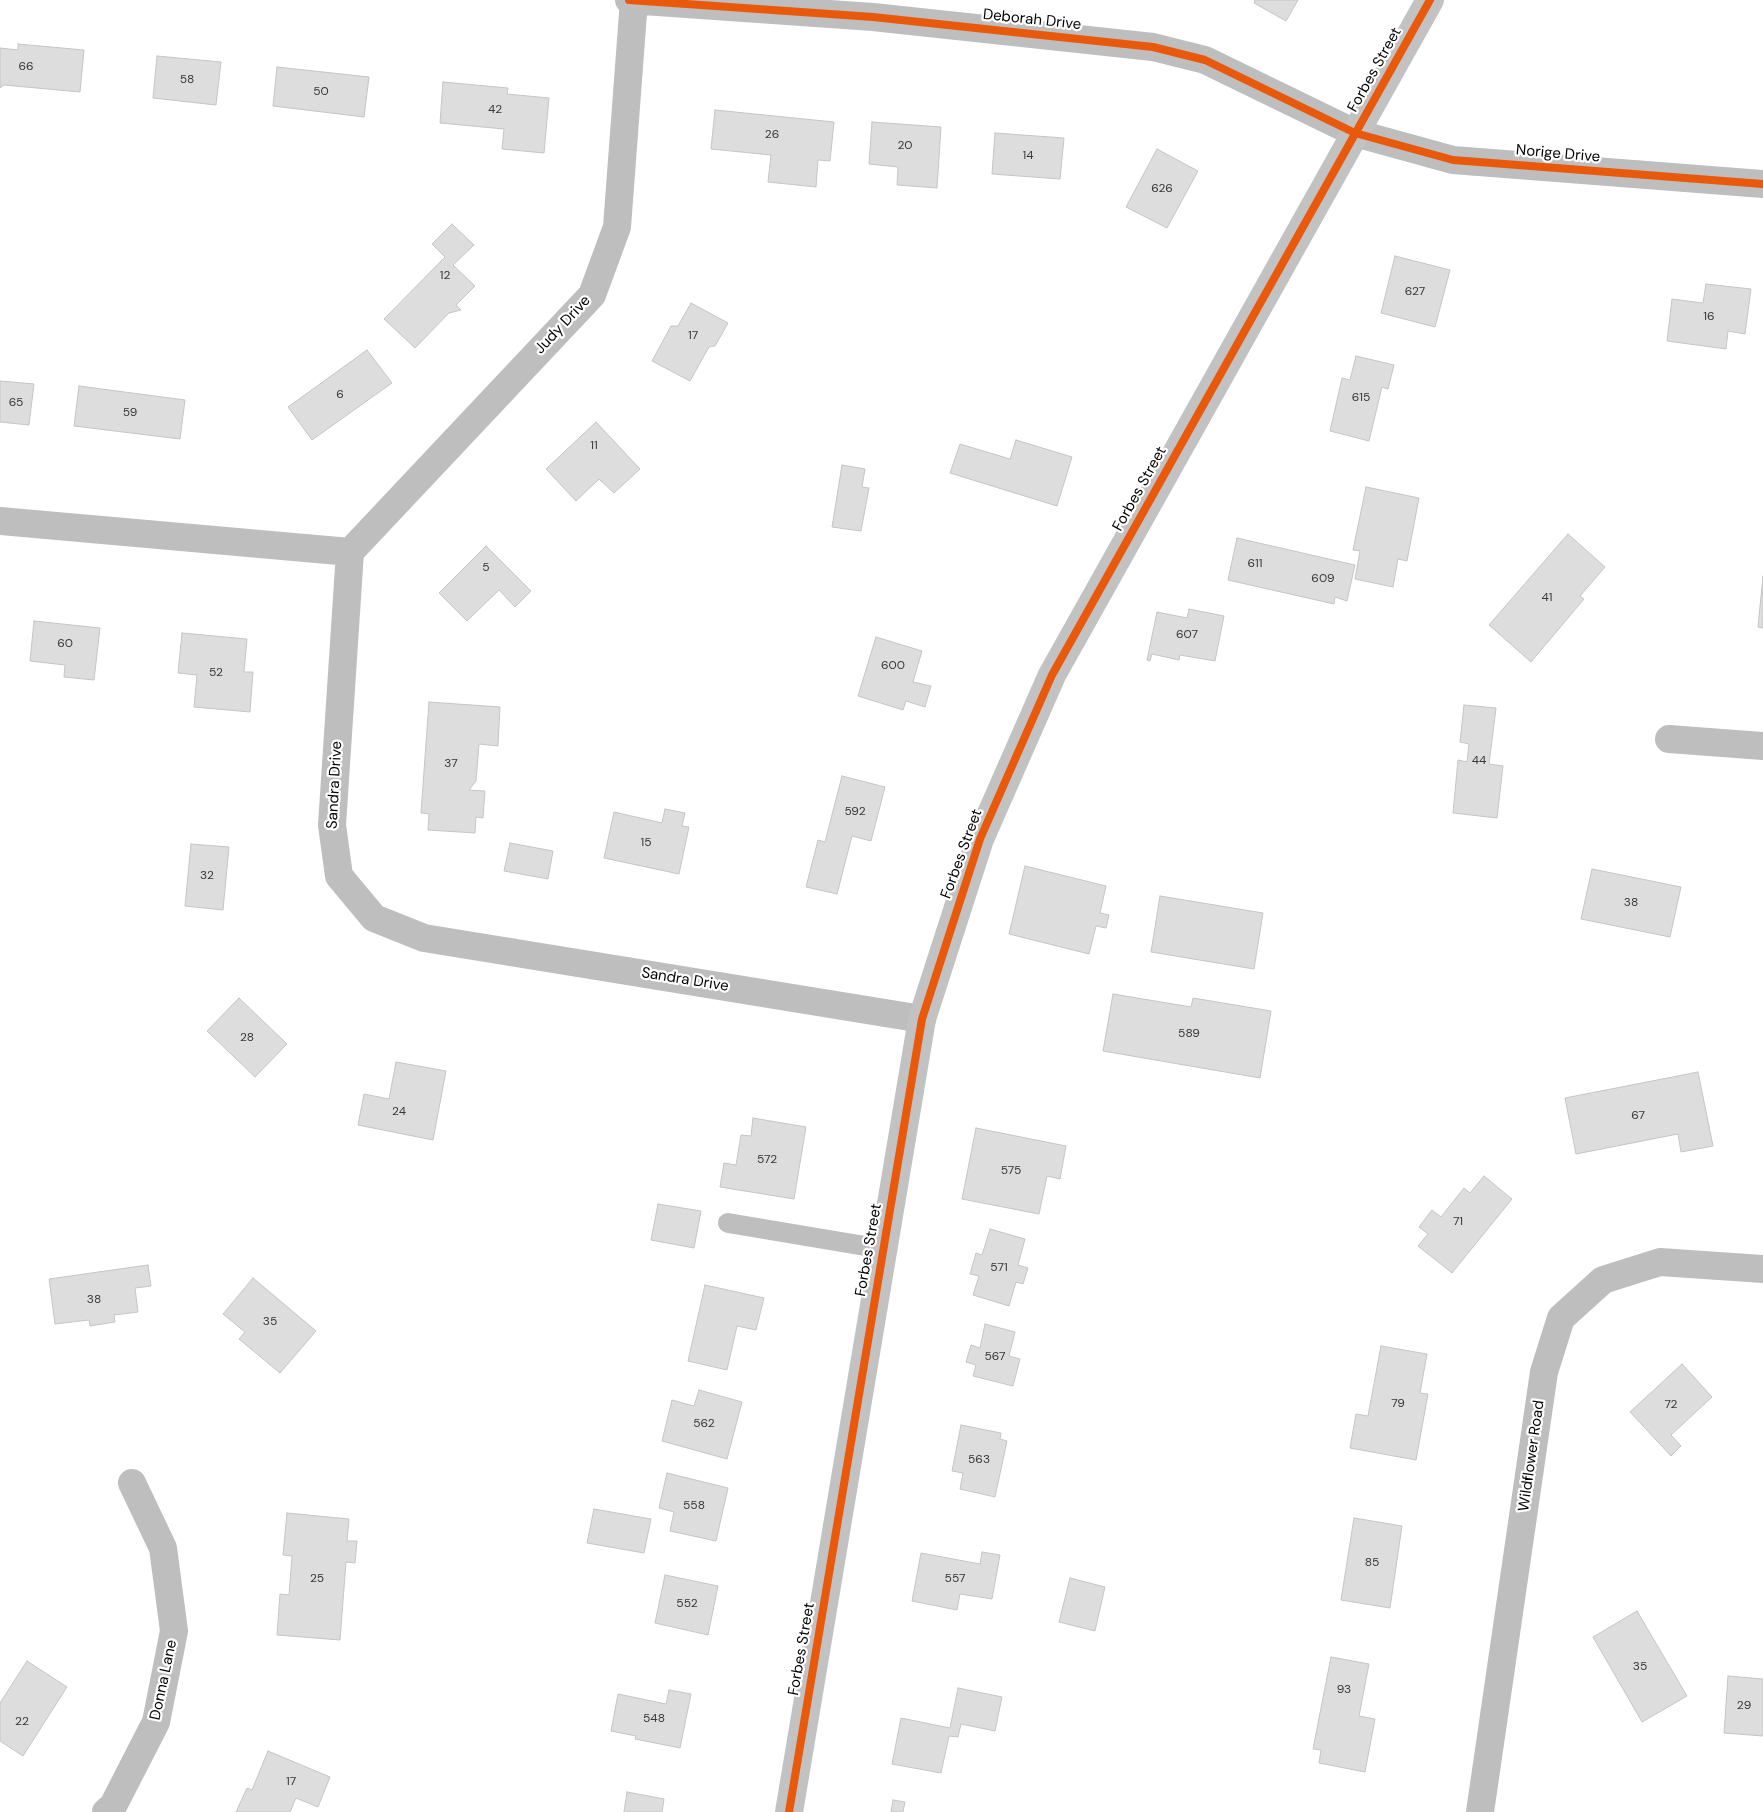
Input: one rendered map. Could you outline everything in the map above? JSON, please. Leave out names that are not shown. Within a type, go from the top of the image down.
[{"type":"main road","name":"Forbes Street","points":[[789,1812],[922,1018],[980,839],[1052,675],[1430,0]]},
{"type":"street","name":"Deborah Drive","points":[[629,0],[874,8],[1153,46],[1205,60],[1355,133]]},
{"type":"street","name":"Judy Drive","points":[[350,552],[592,295],[617,228],[634,0]]},
{"type":"street","name":"Norige Drive","points":[[1355,133],[1453,160],[1763,184]]},
{"type":"street","points":[[0,521],[350,552]]},
{"type":"street","name":"Sandra Drive","points":[[350,552],[332,825],[338,876],[374,918],[424,938],[922,1018]]},
{"type":"street","points":[[1669,739],[1763,746]]},
{"type":"street","name":"Wildflower Road","points":[[1484,1812],[1544,1372],[1561,1318],[1604,1280],[1660,1262],[1763,1269]]},
{"type":"street","name":"Donna Lane","points":[[106,1812],[113,1806],[156,1722],[174,1631],[163,1548],[132,1483]]},
{"type":"lane","points":[[728,1223],[883,1249]]},
{"type":"building","points":[[1255,0],[1298,0],[1286,21],[1254,3]]},
{"type":"building","points":[[18,44],[84,50],[80,92],[4,85],[0,88],[0,48],[18,50]]},
{"type":"building","points":[[157,56],[221,62],[216,105],[153,98]]},
{"type":"building","points":[[277,67],[369,77],[364,117],[273,106]]},
{"type":"building","points":[[443,82],[508,88],[507,94],[549,98],[544,153],[502,149],[504,129],[440,123]]},
{"type":"building","points":[[715,110],[834,122],[830,161],[818,160],[816,187],[768,182],[771,155],[711,149]]},
{"type":"building","points":[[872,122],[941,127],[937,188],[897,185],[898,167],[869,164]]},
{"type":"building","points":[[995,133],[1064,138],[1060,179],[992,174]]},
{"type":"building","points":[[1157,149],[1198,171],[1167,228],[1126,207]]},
{"type":"building","points":[[452,224],[474,245],[453,265],[475,286],[456,305],[461,310],[449,313],[415,348],[384,319],[445,257],[432,244]]},
{"type":"building","points":[[1395,256],[1450,270],[1435,327],[1381,313]]},
{"type":"building","points":[[1706,284],[1751,289],[1745,334],[1728,331],[1726,349],[1667,341],[1672,299],[1703,303]]},
{"type":"building","points":[[691,303],[728,323],[715,346],[709,347],[690,381],[652,361],[671,326],[678,326]]},
{"type":"building","points":[[367,350],[392,383],[312,440],[288,407]]},
{"type":"building","points":[[1356,356],[1394,365],[1388,389],[1382,387],[1369,441],[1330,431],[1342,378],[1350,380]]},
{"type":"building","points":[[0,381],[34,384],[29,425],[0,422]]},
{"type":"building","points":[[79,386],[185,400],[180,439],[74,426]]},
{"type":"building","points":[[596,422],[640,469],[614,493],[599,479],[576,501],[546,469]]},
{"type":"building","points":[[1016,440],[1072,457],[1057,506],[950,473],[960,444],[1010,459]]},
{"type":"building","points":[[842,465],[865,469],[862,487],[869,488],[861,531],[832,527]]},
{"type":"building","points":[[1366,487],[1419,498],[1407,561],[1398,559],[1393,587],[1355,579],[1360,551],[1353,550]]},
{"type":"building","points":[[1568,534],[1605,567],[1580,596],[1584,599],[1531,662],[1489,625]]},
{"type":"building","points":[[1237,538],[1355,565],[1347,601],[1335,597],[1334,604],[1228,580]]},
{"type":"building","points":[[486,546],[531,591],[515,607],[499,590],[467,621],[439,593]]},
{"type":"building","points":[[1763,576],[1763,628],[1758,627]]},
{"type":"building","points":[[1189,609],[1224,616],[1215,661],[1180,655],[1179,660],[1152,654],[1150,661],[1147,660],[1157,612],[1187,618]]},
{"type":"building","points":[[34,621],[100,628],[94,680],[64,677],[65,665],[30,661]]},
{"type":"building","points":[[182,633],[247,639],[244,672],[253,672],[250,712],[194,707],[197,675],[178,673]]},
{"type":"building","points":[[876,637],[922,651],[913,682],[931,686],[925,707],[906,701],[903,710],[858,696]]},
{"type":"building","points":[[429,702],[500,707],[498,746],[479,744],[476,781],[469,790],[485,791],[483,818],[476,817],[475,833],[428,830],[429,814],[421,813]]},
{"type":"building","points":[[1464,705],[1496,708],[1489,764],[1503,766],[1497,818],[1453,813],[1458,760],[1467,762],[1469,744],[1460,742]]},
{"type":"building","points":[[842,776],[885,787],[871,841],[852,836],[837,894],[806,887],[818,840],[825,842]]},
{"type":"building","points":[[665,809],[685,813],[682,826],[689,827],[679,874],[604,858],[614,812],[662,823]]},
{"type":"building","points":[[510,843],[553,851],[548,879],[504,871]]},
{"type":"building","points":[[191,844],[229,847],[223,910],[185,906]]},
{"type":"building","points":[[1025,866],[1106,886],[1100,913],[1109,915],[1106,928],[1096,926],[1089,954],[1009,934]]},
{"type":"building","points":[[1592,869],[1681,887],[1670,937],[1581,919]]},
{"type":"building","points":[[1160,896],[1263,913],[1254,969],[1151,952]]},
{"type":"building","points":[[1113,994],[1191,1007],[1193,998],[1271,1011],[1260,1078],[1103,1051]]},
{"type":"building","points":[[239,998],[287,1044],[255,1077],[207,1031]]},
{"type":"building","points":[[396,1062],[446,1071],[433,1140],[358,1125],[364,1094],[389,1099]]},
{"type":"building","points":[[1698,1072],[1713,1146],[1681,1152],[1678,1134],[1576,1154],[1565,1098]]},
{"type":"building","points":[[753,1118],[806,1127],[794,1199],[720,1187],[724,1163],[736,1165],[741,1135],[751,1136]]},
{"type":"building","points":[[976,1128],[1066,1146],[1060,1179],[1047,1176],[1039,1214],[962,1199]]},
{"type":"building","points":[[1484,1176],[1512,1199],[1452,1273],[1418,1246],[1428,1234],[1419,1227],[1432,1210],[1441,1217],[1464,1188],[1470,1193]]},
{"type":"building","points":[[658,1204],[701,1211],[694,1248],[651,1240]]},
{"type":"building","points":[[990,1229],[1025,1239],[1018,1265],[1028,1268],[1023,1284],[1016,1282],[1009,1306],[973,1295],[979,1276],[970,1274],[976,1253],[982,1255]]},
{"type":"building","points":[[148,1265],[151,1286],[135,1288],[138,1312],[114,1315],[115,1322],[90,1326],[89,1320],[55,1324],[49,1279]]},
{"type":"building","points":[[253,1278],[316,1331],[280,1373],[239,1339],[245,1332],[223,1314]]},
{"type":"building","points":[[705,1285],[764,1298],[756,1330],[737,1326],[727,1370],[688,1361]]},
{"type":"building","points":[[985,1324],[1015,1332],[1009,1356],[1020,1359],[1013,1386],[973,1376],[976,1365],[966,1362],[971,1345],[980,1348]]},
{"type":"building","points":[[1381,1346],[1427,1354],[1420,1393],[1428,1394],[1416,1460],[1350,1448],[1356,1414],[1368,1416]]},
{"type":"building","points":[[1682,1364],[1712,1397],[1671,1435],[1681,1446],[1671,1456],[1630,1412]]},
{"type":"building","points":[[699,1390],[742,1402],[727,1459],[662,1441],[672,1400],[694,1406]]},
{"type":"building","points":[[961,1425],[1001,1433],[1000,1439],[1007,1441],[995,1497],[960,1489],[963,1473],[952,1471]]},
{"type":"building","points":[[667,1473],[728,1488],[716,1541],[670,1531],[674,1512],[659,1508]]},
{"type":"building","points":[[594,1509],[651,1519],[644,1553],[587,1543]]},
{"type":"building","points":[[287,1513],[349,1519],[347,1541],[357,1541],[355,1563],[346,1562],[340,1640],[277,1635],[280,1594],[289,1595],[292,1556],[283,1555]]},
{"type":"building","points":[[1354,1518],[1402,1526],[1390,1608],[1341,1600]]},
{"type":"building","points":[[982,1552],[1000,1555],[992,1599],[960,1594],[957,1610],[912,1601],[921,1553],[980,1564]]},
{"type":"building","points":[[665,1575],[718,1586],[708,1635],[655,1623]]},
{"type":"building","points":[[1070,1578],[1105,1587],[1095,1631],[1059,1622]]},
{"type":"building","points":[[1637,1611],[1687,1696],[1642,1722],[1593,1637]]},
{"type":"building","points":[[1331,1657],[1369,1664],[1359,1716],[1375,1719],[1365,1772],[1319,1763],[1321,1750],[1313,1749]]},
{"type":"building","points":[[27,1661],[67,1687],[23,1756],[0,1741],[0,1703]]},
{"type":"building","points":[[1728,1676],[1763,1679],[1763,1736],[1724,1733]]},
{"type":"building","points":[[958,1688],[1002,1697],[995,1731],[961,1724],[958,1737],[949,1736],[941,1773],[892,1764],[901,1718],[950,1728]]},
{"type":"building","points":[[669,1690],[691,1694],[680,1748],[635,1739],[636,1736],[611,1731],[618,1694],[666,1704]]},
{"type":"building","points":[[268,1751],[330,1777],[318,1807],[296,1798],[290,1812],[236,1812],[247,1788],[252,1790]]},
{"type":"building","points":[[627,1792],[664,1799],[662,1812],[624,1812]]},
{"type":"building","points":[[893,1800],[905,1802],[903,1812],[891,1812]]},
{"type":"cycle path","points":[[629,0],[873,17],[1153,47],[1205,60],[1355,133],[1453,160],[1763,184]]},
{"type":"cycle path","points":[[789,1812],[922,1019],[980,839],[1052,675],[1430,0]]}]
